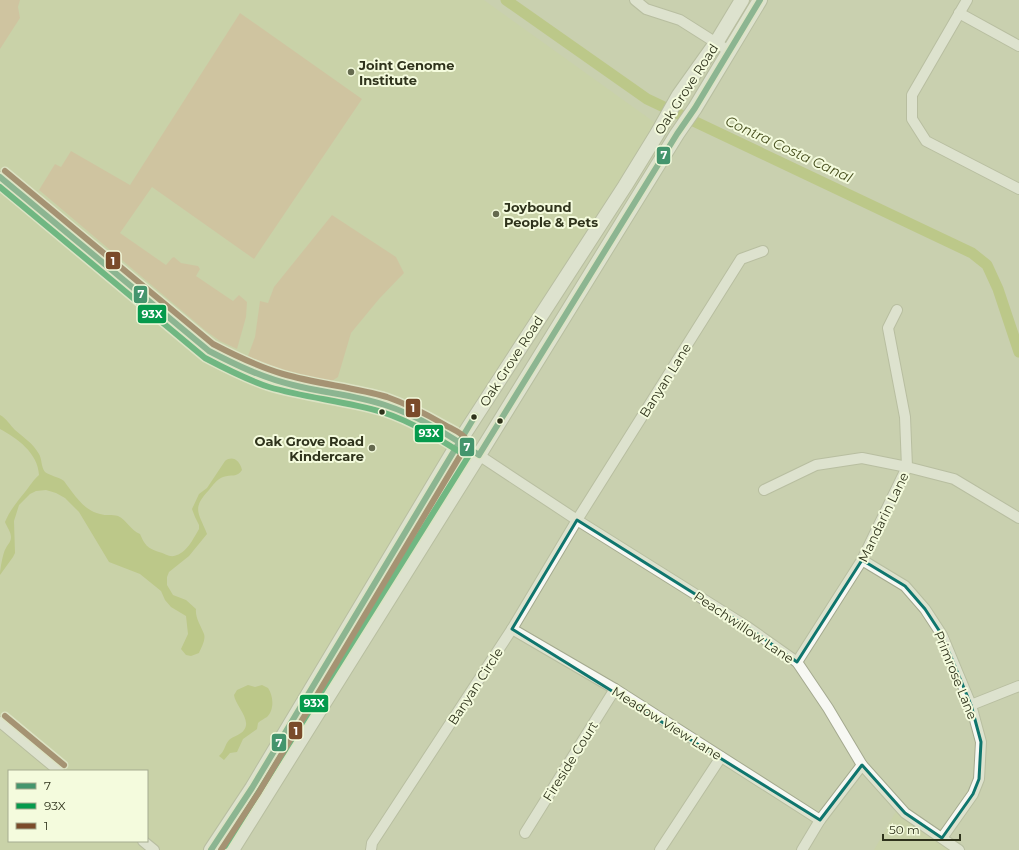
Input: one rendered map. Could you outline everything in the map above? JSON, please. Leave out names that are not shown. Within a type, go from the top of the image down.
[{"type":"main road","name":"Oak Grove Road","points":[[211,850],[252,788],[459,442],[625,186],[676,101],[716,43],[742,0]]},
{"type":"main road","name":"Oak Grove Road","points":[[232,850],[479,455],[677,134],[695,108],[760,0]]},
{"type":"main road","points":[[641,192],[638,188],[638,177],[660,141],[661,137],[657,134]]},
{"type":"street","points":[[635,0],[646,9],[680,20],[729,51]]},
{"type":"street","points":[[967,0],[912,95],[912,119],[926,141],[1019,189]]},
{"type":"street","points":[[960,13],[1019,46]]},
{"type":"street","name":"Peachwillow Lane","points":[[0,177],[209,351],[237,366],[281,382],[348,395],[386,405],[420,420],[459,442],[577,520],[746,626],[797,662],[828,708],[862,765],[905,813],[959,850]]},
{"type":"street","name":"Banyan Lane","points":[[577,520],[741,259],[762,251]]},
{"type":"street","name":"Mandarin Lane","points":[[797,662],[862,560],[908,467],[905,417],[888,328],[897,310]]},
{"type":"street","points":[[764,490],[816,465],[862,458],[908,467],[954,479],[1019,518]]},
{"type":"street","name":"Banyan Circle","points":[[371,850],[372,843],[512,629],[577,520]]},
{"type":"street","name":"Primrose Lane","points":[[862,560],[905,586],[925,609],[942,635],[971,705],[981,742],[979,779],[973,794],[942,838]]},
{"type":"street","name":"Meadow View Lane","points":[[512,629],[615,690],[820,820]]},
{"type":"street","points":[[971,705],[1019,686]]},
{"type":"street","name":"Fireside Court","points":[[525,833],[615,690]]},
{"type":"street","points":[[0,722],[58,770]]},
{"type":"street","points":[[660,850],[721,757]]},
{"type":"street","points":[[802,850],[820,820],[862,765]]},
{"type":"street","points":[[144,842],[154,850]]},
{"type":"highlighted area","points":[[577,520],[746,626],[797,662],[862,560],[905,586],[925,609],[942,635],[971,705],[981,742],[979,779],[973,794],[942,838],[905,813],[862,765],[820,820],[512,629]]},
{"type":"shaded area","points":[[0,0],[484,0],[661,127],[211,850],[0,850]]},
{"type":"shaded area","points":[[0,0],[20,0],[18,7],[20,18],[0,49]]},
{"type":"shaded area","points":[[240,13],[362,99],[254,259],[152,187],[120,233],[166,265],[174,257],[181,263],[198,266],[200,269],[196,276],[233,301],[239,295],[247,302],[246,317],[237,349],[220,341],[206,331],[39,190],[55,164],[61,167],[71,151],[130,185]]},
{"type":"shaded area","points":[[332,215],[396,257],[404,273],[379,299],[351,333],[338,377],[332,381],[289,372],[248,356],[255,337],[260,301],[268,303],[274,287]]},
{"type":"shaded area","points":[[0,415],[34,446],[40,456],[45,472],[64,481],[84,505],[94,512],[102,515],[118,516],[140,534],[149,547],[155,551],[170,556],[183,552],[199,529],[199,525],[192,509],[199,494],[207,488],[225,461],[228,459],[233,459],[240,464],[242,470],[238,474],[219,479],[203,496],[198,507],[198,511],[207,534],[189,556],[169,572],[167,577],[167,585],[173,595],[186,600],[196,609],[197,619],[204,634],[203,644],[199,653],[191,656],[186,655],[181,649],[188,634],[186,616],[171,607],[165,600],[161,591],[140,574],[109,562],[79,512],[65,498],[56,493],[46,490],[36,491],[30,494],[19,505],[14,521],[15,553],[0,575],[4,553],[11,539],[11,535],[5,522],[14,506],[39,475],[35,460],[26,447],[0,429]]},
{"type":"shaded area","points":[[248,685],[255,687],[262,685],[268,688],[272,698],[270,714],[258,723],[257,729],[243,739],[237,752],[230,753],[224,760],[219,756],[227,742],[243,732],[246,726],[245,717],[234,695],[237,690]]},
{"type":"shaded area","points":[[899,806],[959,850],[874,850]]},
{"type":"waterway","name":"Contra Costa Canal","points":[[506,0],[647,99],[972,253],[987,265],[998,289],[1019,352]]},
{"type":"transit line","name":"7","points":[[0,177],[209,351],[250,371],[271,379],[305,388],[362,399],[398,410],[434,427],[479,455],[677,134],[695,108],[760,0]]},
{"type":"transit line","name":"1","points":[[5,171],[213,344],[248,361],[283,374],[387,397],[457,431],[467,440],[466,446],[259,792],[221,850]]},
{"type":"transit line","name":"93X","points":[[0,187],[205,358],[245,378],[269,387],[368,408],[393,416],[448,444],[468,457],[225,846]]},
{"type":"transit line","name":"7","points":[[211,850],[252,788],[475,416]]},
{"type":"transit line","name":"1","points":[[5,716],[64,765]]},
{"type":"place","name":"Joint Genome Institute","points":[[351,72]]},
{"type":"place","name":"Joybound People & Pets","points":[[496,214]]},
{"type":"place","name":"Oak Grove Road Kindercare","points":[[372,448]]}]
